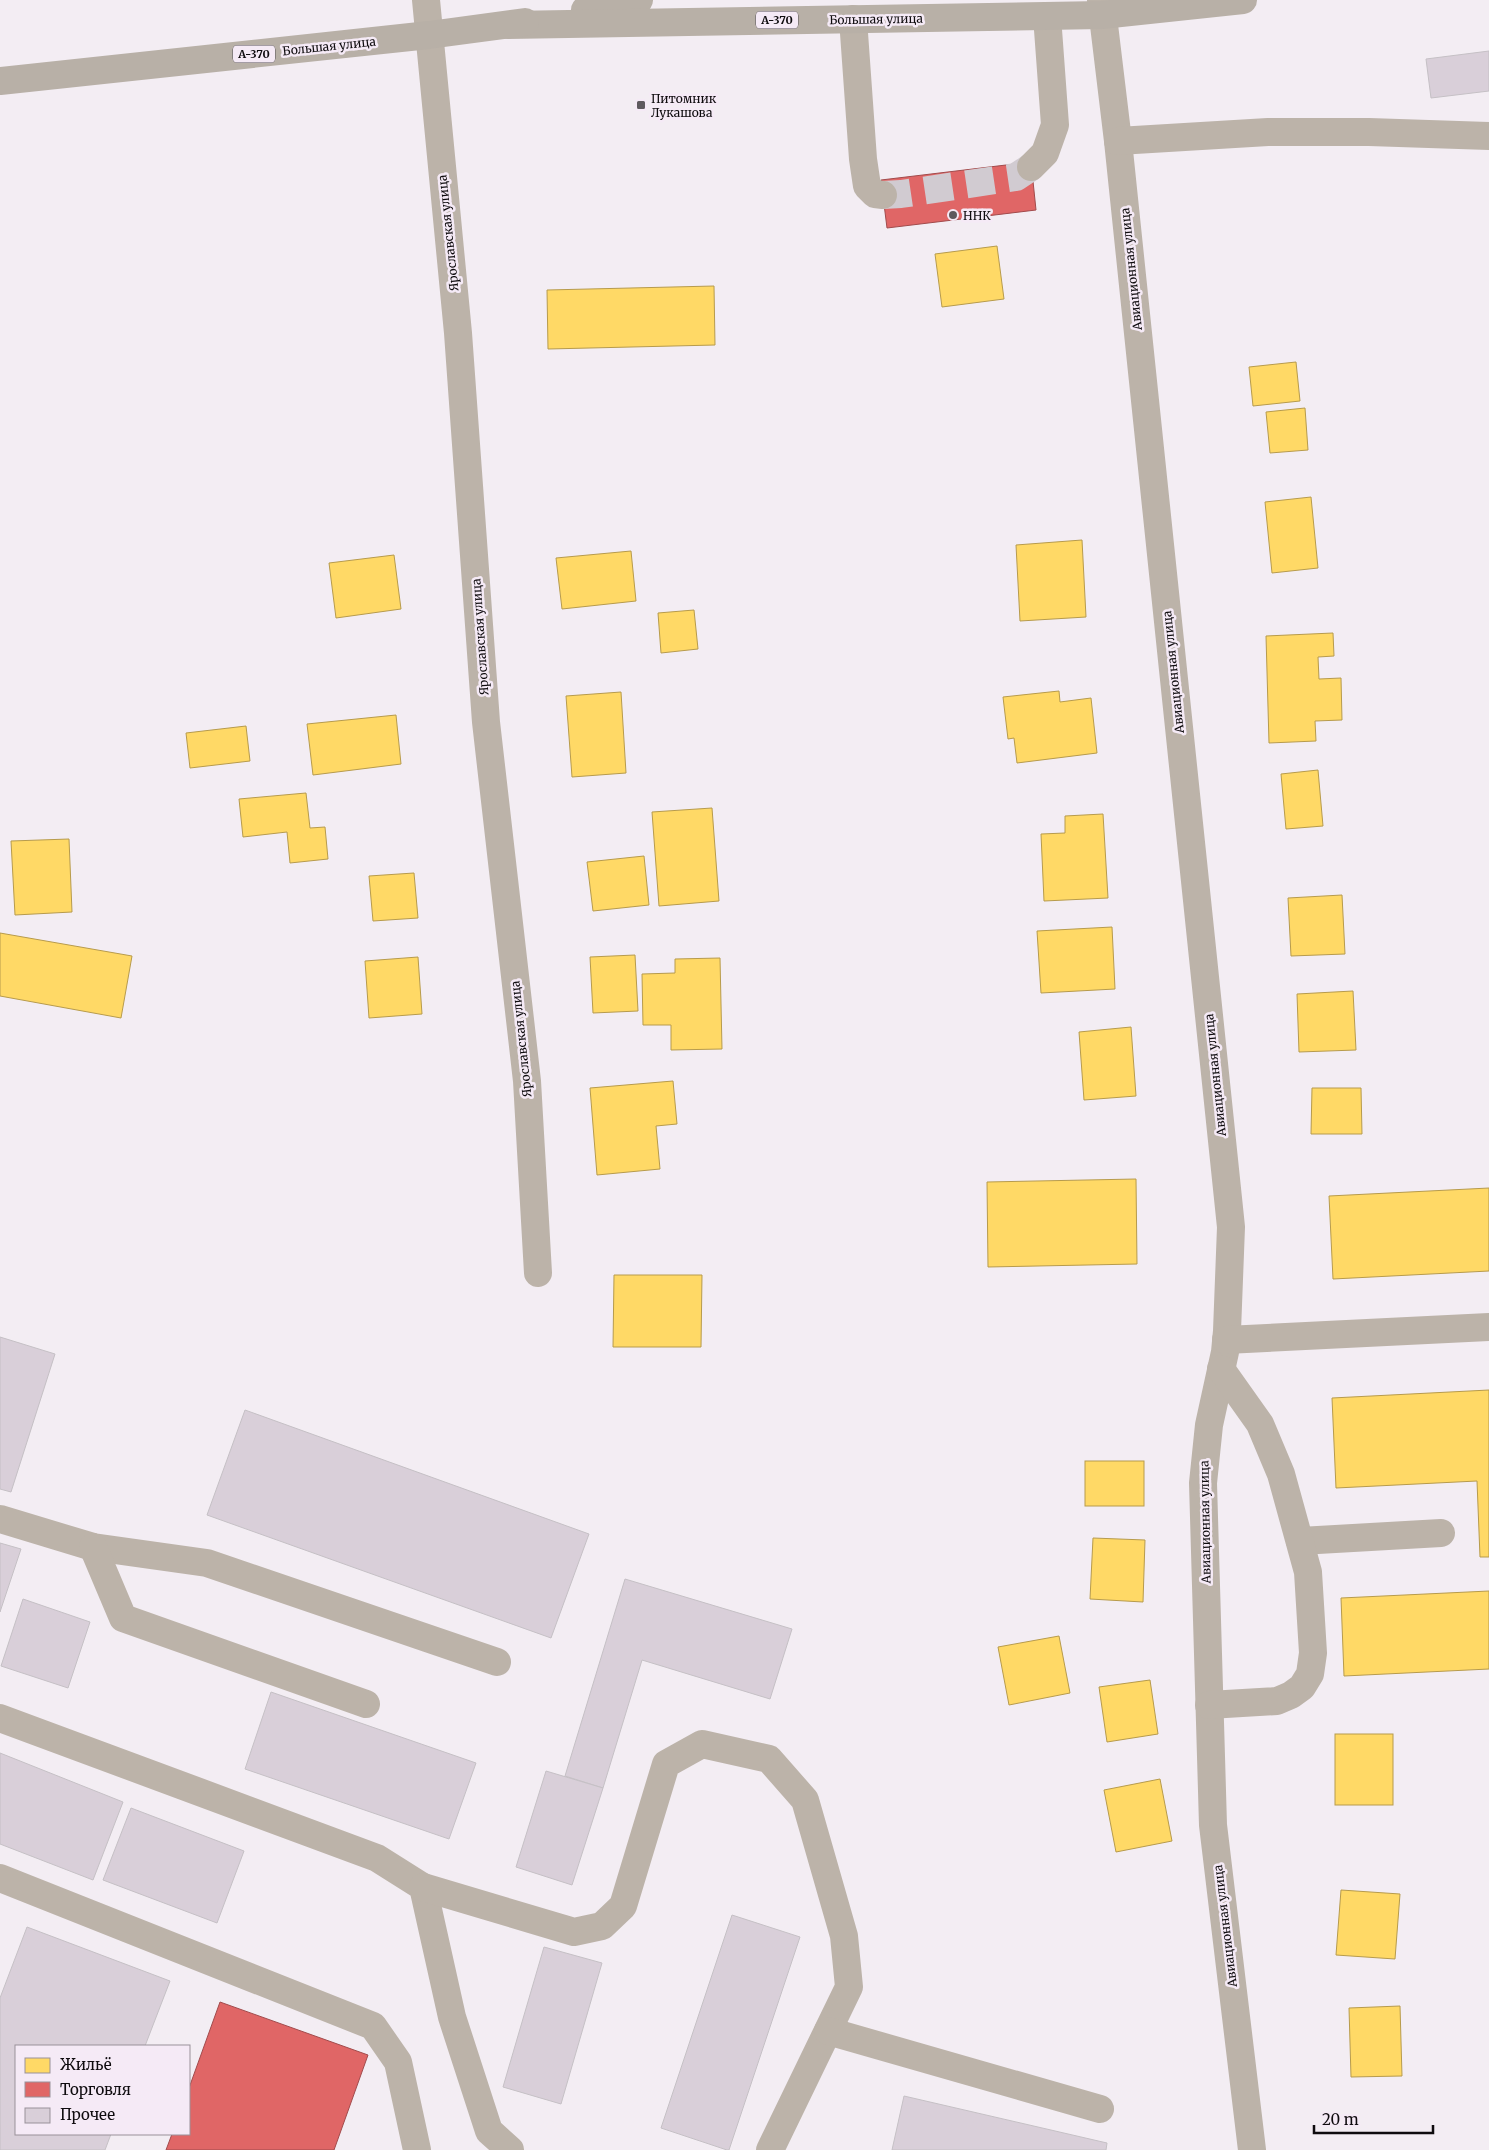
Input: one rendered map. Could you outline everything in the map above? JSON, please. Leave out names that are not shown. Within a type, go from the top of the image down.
[{"type":"highway","name":"Большая улица","points":[[0,81],[508,25],[639,0]]},
{"type":"highway","name":"Большая улица","points":[[508,25],[1046,16],[1101,8],[1243,0]]},
{"type":"street","name":"Ярославская улица","points":[[426,0],[458,333],[486,722],[526,1081],[538,1273]]},
{"type":"street","name":"Авиационная улица","points":[[1101,8],[1118,141],[1231,1227],[1226,1340],[1222,1369],[1208,1425],[1203,1483],[1213,1825],[1252,2150]]},
{"type":"street","points":[[1031,167],[1045,153],[1051,140],[1054,125],[1046,16]]},
{"type":"street","points":[[853,19],[862,159],[867,186],[875,194],[883,195]]},
{"type":"street","points":[[1118,141],[1268,132],[1369,132],[1489,136]]},
{"type":"street","points":[[1226,1340],[1489,1327]]},
{"type":"street","points":[[1209,1705],[1277,1701],[1292,1695],[1302,1687],[1310,1674],[1313,1653],[1311,1591],[1308,1572],[1271,1446],[1260,1424],[1222,1369]]},
{"type":"street","points":[[0,1519],[93,1547],[207,1563],[497,1662]]},
{"type":"street","points":[[1300,1541],[1440,1533]]},
{"type":"street","points":[[93,1547],[123,1618],[366,1704]]},
{"type":"street","points":[[0,1718],[376,1858],[423,1887],[574,1932],[602,1926],[623,1906],[666,1764],[702,1744],[769,1759],[805,1800],[844,1936],[848,1988],[770,2150]]},
{"type":"street","points":[[0,1878],[373,2026],[398,2062],[417,2150]]},
{"type":"street","points":[[423,1887],[452,2018],[461,2046],[490,2131],[510,2150]]},
{"type":"street","points":[[828,2031],[1100,2109]]},
{"type":"building: Жильё","points":[[997,246],[1004,299],[942,307],[935,254]]},
{"type":"building: Жильё","points":[[714,286],[715,345],[548,349],[547,290]]},
{"type":"building: Жильё","points":[[1296,362],[1300,401],[1253,406],[1249,367]]},
{"type":"building: Жильё","points":[[1305,408],[1308,450],[1270,453],[1266,412]]},
{"type":"building: Жильё","points":[[1311,497],[1318,568],[1272,573],[1265,502]]},
{"type":"building: Жильё","points":[[1082,540],[1086,617],[1020,621],[1016,545]]},
{"type":"building: Жильё","points":[[631,551],[636,601],[562,609],[556,558]]},
{"type":"building: Жильё","points":[[394,555],[401,609],[336,618],[329,563]]},
{"type":"building: Жильё","points":[[694,610],[698,649],[661,653],[658,613]]},
{"type":"building: Жильё","points":[[1333,633],[1334,656],[1318,657],[1319,679],[1341,678],[1342,720],[1315,721],[1316,741],[1269,743],[1266,636]]},
{"type":"building: Жильё","points":[[1059,691],[1060,702],[1091,698],[1097,753],[1017,763],[1014,738],[1008,739],[1003,697]]},
{"type":"building: Жильё","points":[[621,692],[626,773],[572,777],[566,696]]},
{"type":"building: Жильё","points":[[396,715],[401,764],[313,775],[307,724]]},
{"type":"building: Жильё","points":[[246,726],[250,761],[190,768],[186,733]]},
{"type":"building: Жильё","points":[[1318,770],[1323,826],[1286,829],[1281,774]]},
{"type":"building: Жильё","points":[[306,793],[310,828],[325,827],[328,859],[290,863],[287,832],[243,837],[239,799]]},
{"type":"building: Жильё","points":[[712,808],[719,901],[659,906],[652,812]]},
{"type":"building: Жильё","points":[[1103,814],[1108,898],[1044,901],[1041,834],[1065,833],[1065,816]]},
{"type":"building: Жильё","points":[[69,839],[72,912],[15,915],[11,841]]},
{"type":"building: Жильё","points":[[644,856],[649,905],[593,911],[587,862]]},
{"type":"building: Жильё","points":[[414,873],[418,918],[373,921],[369,876]]},
{"type":"building: Жильё","points":[[1342,895],[1345,954],[1291,956],[1288,898]]},
{"type":"building: Жильё","points":[[1112,927],[1115,989],[1041,993],[1037,931]]},
{"type":"building: Жильё","points":[[0,933],[132,956],[121,1018],[0,996]]},
{"type":"building: Жильё","points":[[635,955],[638,1011],[593,1013],[590,957]]},
{"type":"building: Жильё","points":[[418,957],[422,1014],[369,1018],[365,961]]},
{"type":"building: Жильё","points":[[720,958],[722,1049],[671,1050],[671,1025],[643,1025],[642,974],[675,973],[675,959]]},
{"type":"building: Жильё","points":[[1353,991],[1356,1050],[1299,1052],[1297,994]]},
{"type":"building: Жильё","points":[[1131,1027],[1136,1096],[1084,1100],[1079,1032]]},
{"type":"building: Жильё","points":[[673,1081],[677,1124],[656,1126],[660,1169],[597,1175],[590,1088]]},
{"type":"building: Жильё","points":[[1312,1088],[1361,1088],[1362,1134],[1311,1134]]},
{"type":"building: Жильё","points":[[1136,1179],[1137,1264],[988,1267],[987,1182]]},
{"type":"building: Жильё","points":[[1489,1188],[1489,1271],[1333,1279],[1329,1196]]},
{"type":"building: Жильё","points":[[614,1275],[702,1275],[701,1347],[613,1347]]},
{"type":"building: Жильё","points":[[1489,1390],[1489,1557],[1480,1557],[1477,1481],[1336,1488],[1332,1398]]},
{"type":"building: Жильё","points":[[1085,1461],[1144,1461],[1144,1506],[1085,1506]]},
{"type":"building: Жильё","points":[[1093,1538],[1145,1540],[1143,1602],[1090,1599]]},
{"type":"building: Жильё","points":[[1489,1591],[1489,1669],[1344,1676],[1341,1598]]},
{"type":"building: Жильё","points":[[1059,1636],[1070,1693],[1009,1705],[998,1647]]},
{"type":"building: Жильё","points":[[1150,1680],[1158,1734],[1107,1742],[1099,1687]]},
{"type":"building: Жильё","points":[[1335,1734],[1393,1734],[1393,1805],[1335,1805]]},
{"type":"building: Жильё","points":[[1160,1779],[1172,1841],[1116,1852],[1104,1790]]},
{"type":"building: Жильё","points":[[1341,1890],[1400,1894],[1395,1959],[1336,1955]]},
{"type":"building: Жильё","points":[[1400,2006],[1402,2076],[1351,2077],[1349,2008]]},
{"type":"building: Торговля","points":[[1031,162],[1036,210],[887,228],[881,180]]},
{"type":"building: Торговля","points":[[220,2002],[368,2055],[334,2150],[166,2150],[172,2135],[190,2135],[190,2085]]},
{"type":"building: Прочее","points":[[1489,51],[1489,91],[1431,98],[1426,59]]},
{"type":"building: Прочее","points":[[0,1337],[55,1354],[11,1492],[0,1489]]},
{"type":"building: Прочее","points":[[245,1410],[589,1534],[551,1638],[207,1515]]},
{"type":"building: Прочее","points":[[0,1543],[21,1549],[0,1612]]},
{"type":"building: Прочее","points":[[625,1579],[792,1629],[770,1699],[642,1660],[603,1788],[565,1776]]},
{"type":"building: Прочее","points":[[23,1599],[90,1622],[68,1688],[1,1666]]},
{"type":"building: Прочее","points":[[271,1692],[476,1763],[449,1839],[245,1769]]},
{"type":"building: Прочее","points":[[0,1753],[123,1802],[93,1880],[0,1844]]},
{"type":"building: Прочее","points":[[546,1771],[603,1788],[572,1885],[516,1867]]},
{"type":"building: Прочее","points":[[131,1808],[244,1851],[217,1923],[103,1880]]},
{"type":"building: Прочее","points":[[732,1915],[800,1937],[729,2150],[727,2150],[661,2128]]},
{"type":"building: Прочее","points":[[27,1927],[170,1981],[145,2045],[15,2045],[15,2135],[111,2135],[105,2150],[0,2150],[0,1998]]},
{"type":"building: Прочее","points":[[544,1947],[602,1963],[561,2104],[503,2087]]},
{"type":"building: Прочее","points":[[904,2096],[1107,2143],[1106,2150],[892,2150]]},
{"type":"tunnel","points":[[883,195],[1016,177],[1031,167]]},
{"type":"place","name":"Питомник Лукашова","points":[[641,105]]},
{"type":"place","name":"ННК","points":[[953,215]]}]
